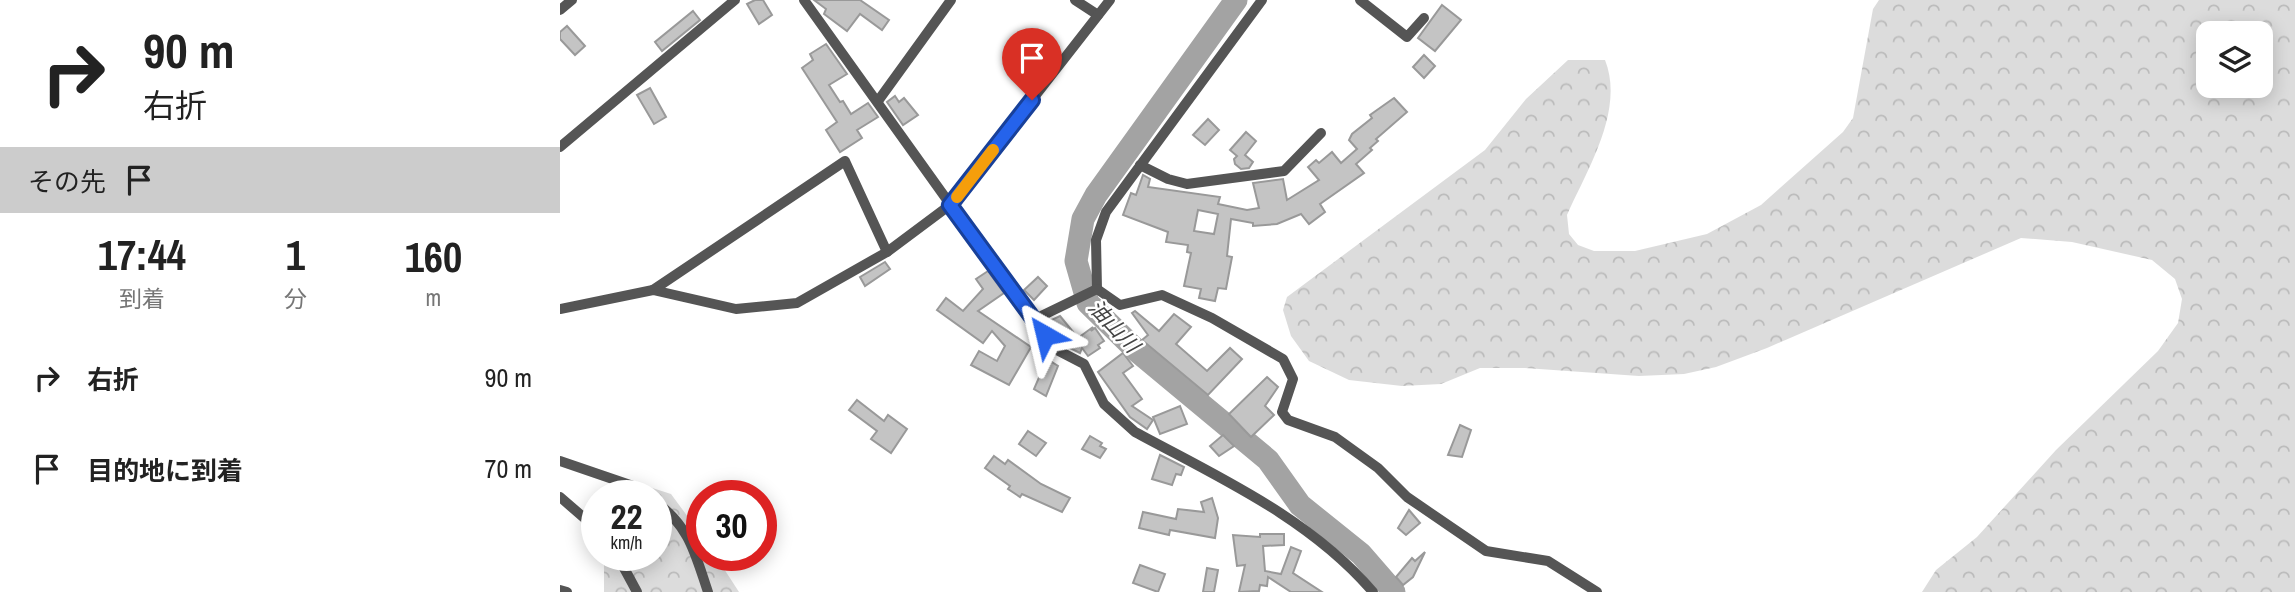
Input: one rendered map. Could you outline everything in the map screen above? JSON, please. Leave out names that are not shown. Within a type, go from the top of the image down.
[{"type":"street","points":[[560,9],[572,0]]},
{"type":"street","points":[[560,148],[734,0]]},
{"type":"street","points":[[804,0],[1033,320],[1056,350],[1083,364],[1104,404],[1115,417],[1135,432],[1277,509],[1360,576],[1373,592]]},
{"type":"street","points":[[878,101],[951,0]]},
{"type":"street","points":[[1075,0],[1098,15]]},
{"type":"street","points":[[653,290],[736,309],[797,303],[887,252],[950,205],[1110,0]]},
{"type":"street","points":[[1097,289],[1096,240],[1106,212],[1262,0]]},
{"type":"street","points":[[1360,0],[1407,37],[1424,18]]},
{"type":"street","points":[[1140,165],[1168,179],[1187,184],[1284,171],[1321,133]]},
{"type":"street","points":[[560,309],[653,290],[845,161],[887,252]]},
{"type":"street","points":[[1033,320],[1097,289]]},
{"type":"street","points":[[1097,289],[1120,304],[1161,295],[1212,318],[1283,359],[1293,379],[1282,412],[1288,420],[1335,437],[1378,468],[1407,497],[1486,551],[1548,561],[1597,592]]},
{"type":"street","points":[[560,461],[616,480]]},
{"type":"street","points":[[560,497],[581,515]]},
{"type":"street","points":[[672,514],[684,528],[708,592]]},
{"type":"street","points":[[625,571],[636,592]]},
{"type":"street","points":[[560,590],[567,592]]},
{"type":"green space","points":[[1879,0],[2295,0],[2295,592],[1922,592],[1936,570],[1977,537],[2056,450],[2158,351],[2178,323],[2182,299],[2175,279],[2152,260],[2072,242],[2021,238],[1767,348],[1716,367],[1684,374],[1639,376],[1525,368],[1480,368],[1441,384],[1402,386],[1349,380],[1309,361],[1291,336],[1283,310],[1287,297],[1485,150],[1526,99],[1568,60],[1605,60],[1610,79],[1607,119],[1601,139],[1567,215],[1569,234],[1578,245],[1594,251],[1635,251],[1707,234],[1761,205],[1843,132],[1853,118],[1873,9]]},
{"type":"green space","points":[[672,495],[686,514],[686,571],[725,571],[739,592],[604,592],[604,571],[672,571]]},
{"type":"building","points":[[763,0],[772,15],[759,24],[747,4]]},
{"type":"building","points":[[814,0],[860,0],[889,20],[882,30],[860,14],[847,31],[824,14],[826,9]]},
{"type":"building","points":[[1442,5],[1461,20],[1435,51],[1418,38]]},
{"type":"building","points":[[693,11],[700,20],[662,51],[655,42]]},
{"type":"building","points":[[567,26],[585,46],[575,55],[560,39],[560,32]]},
{"type":"building","points":[[826,44],[847,74],[829,85],[840,102],[843,101],[851,114],[868,103],[878,117],[857,130],[862,138],[840,152],[826,130],[837,122],[802,68],[813,60],[810,54]]},
{"type":"building","points":[[1424,55],[1435,66],[1424,78],[1413,67]]},
{"type":"building","points":[[650,88],[666,117],[654,124],[637,95]]},
{"type":"building","points":[[895,96],[899,102],[904,98],[918,115],[903,125],[887,102]]},
{"type":"building","points":[[1394,98],[1407,112],[1376,139],[1378,141],[1370,148],[1372,150],[1356,164],[1364,173],[1320,204],[1325,212],[1309,224],[1301,214],[1277,224],[1253,226],[1253,223],[1231,219],[1227,256],[1232,257],[1226,289],[1218,288],[1215,301],[1199,298],[1201,289],[1184,286],[1191,253],[1187,252],[1188,245],[1166,242],[1168,232],[1123,215],[1131,193],[1136,195],[1143,175],[1150,179],[1148,187],[1220,197],[1218,204],[1247,210],[1259,208],[1253,183],[1283,179],[1287,200],[1319,180],[1308,167],[1316,160],[1319,163],[1332,152],[1341,163],[1357,149],[1349,140],[1352,134],[1372,118],[1370,115]],"holes":[[[1198,210],[1218,214],[1214,234],[1194,231]]]},
{"type":"building","points":[[1208,119],[1219,130],[1205,145],[1193,135]]},
{"type":"building","points":[[1246,132],[1256,141],[1245,155],[1253,162],[1249,168],[1241,169],[1235,164],[1234,159],[1237,156],[1230,150]]},
{"type":"building","points":[[885,262],[890,269],[865,286],[860,277]]},
{"type":"building","points":[[988,271],[1004,293],[978,311],[1031,347],[1009,385],[971,365],[979,351],[997,361],[1005,346],[992,331],[983,343],[937,310],[946,298],[963,311],[983,289],[976,279]]},
{"type":"building","points":[[1038,277],[1047,286],[1034,300],[1024,290]]},
{"type":"building","points":[[1135,311],[1159,331],[1174,314],[1191,327],[1176,344],[1207,371],[1230,348],[1242,359],[1208,395],[1142,340],[1148,335],[1132,313]]},
{"type":"building","points":[[1060,316],[1078,338],[1095,328],[1104,341],[1098,345],[1100,348],[1088,356],[1082,348],[1080,353],[1062,344],[1045,323]]},
{"type":"building","points":[[1123,353],[1133,366],[1123,373],[1142,399],[1132,406],[1153,420],[1147,429],[1130,417],[1098,372]]},
{"type":"building","points":[[1047,359],[1058,366],[1046,396],[1034,389]]},
{"type":"building","points":[[1267,377],[1278,387],[1265,406],[1274,415],[1251,437],[1229,414]]},
{"type":"building","points":[[857,400],[884,421],[888,415],[907,429],[891,453],[871,439],[877,431],[849,410]]},
{"type":"building","points":[[1180,406],[1187,424],[1160,434],[1153,417]]},
{"type":"building","points":[[1460,425],[1471,430],[1462,457],[1448,455]]},
{"type":"building","points":[[1028,431],[1046,443],[1036,456],[1019,444]]},
{"type":"building","points":[[1223,435],[1234,446],[1219,456],[1210,446]]},
{"type":"building","points":[[1090,436],[1102,443],[1100,446],[1106,449],[1100,458],[1082,449]]},
{"type":"building","points":[[1160,455],[1184,467],[1181,475],[1176,474],[1172,485],[1152,479]]},
{"type":"building","points":[[994,456],[1005,464],[1008,460],[1041,484],[1070,498],[1062,512],[1022,494],[1020,497],[1008,489],[1010,486],[985,468]]},
{"type":"building","points":[[1212,498],[1218,518],[1215,538],[1170,530],[1169,535],[1139,528],[1143,512],[1176,519],[1178,509],[1204,512],[1201,502]]},
{"type":"building","points":[[1409,510],[1420,523],[1406,535],[1398,528]]},
{"type":"building","points":[[1260,534],[1284,534],[1284,545],[1263,546],[1265,571],[1281,574],[1291,547],[1301,551],[1293,573],[1322,592],[1291,592],[1268,577],[1267,586],[1260,585],[1259,591],[1239,592],[1245,565],[1237,566],[1233,535],[1260,537]]},
{"type":"building","points":[[1425,552],[1413,577],[1403,585],[1396,577],[1412,558],[1415,561]]},
{"type":"building","points":[[1140,565],[1165,574],[1158,592],[1133,583]]},
{"type":"building","points":[[1207,568],[1218,570],[1214,592],[1203,592]]},
{"type":"waterway","name":"油山川","points":[[1236,0],[1096,195],[1083,219],[1076,261],[1088,303],[1138,352],[1268,460],[1300,505],[1361,554],[1394,592]]},
{"type":"slow traffic","points":[[957,197],[993,150]]},
{"type":"route","points":[[1032,100],[950,205],[1045,335]]}]
